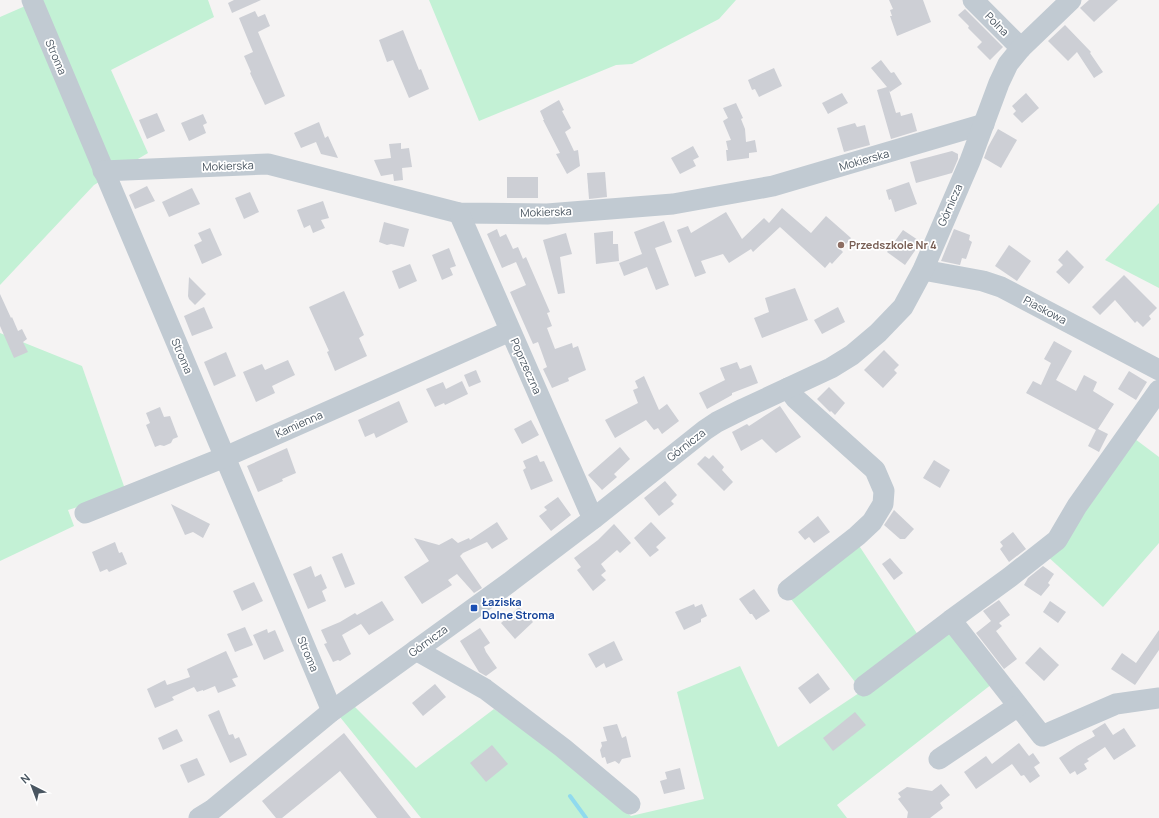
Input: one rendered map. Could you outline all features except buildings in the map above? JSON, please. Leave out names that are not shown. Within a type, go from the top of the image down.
[{"type":"street","name":"Stroma","points":[[32,0],[332,711]]},
{"type":"street","name":"Polna","points":[[972,0],[1021,48]]},
{"type":"street","name":"Górnicza","points":[[199,818],[212,810],[332,711],[510,582],[717,422],[831,368],[852,355],[878,333],[903,307],[923,270],[984,124],[998,83],[1008,64],[1021,48],[1071,0]]},
{"type":"street","name":"Mokierska","points":[[103,171],[268,164],[459,213],[547,214],[673,204],[773,186],[984,124]]},
{"type":"street","name":"Poprzeczna","points":[[459,213],[593,519]]},
{"type":"street","name":"Piaskowa","points":[[923,270],[983,281],[1001,287],[1159,370]]},
{"type":"street","name":"Kamienna","points":[[85,513],[225,457],[510,331]]},
{"type":"street","points":[[788,388],[796,399],[875,470],[884,491],[883,504],[872,522],[857,536],[788,590]]},
{"type":"street","points":[[864,686],[1057,540],[1077,506],[1159,390]]},
{"type":"street","points":[[951,620],[1042,736],[1116,704],[1159,698]]},
{"type":"street","points":[[416,650],[484,689],[563,748],[630,804]]},
{"type":"street","points":[[939,759],[1018,706]]},
{"type":"green space","points":[[39,0],[208,0],[214,17],[111,70],[148,153],[94,185],[0,285],[0,17]]},
{"type":"green space","points":[[429,0],[736,0],[719,19],[632,64],[616,65],[479,121]]},
{"type":"green space","points":[[1159,203],[1159,288],[1105,260]]},
{"type":"green space","points":[[0,333],[82,366],[126,492],[68,510],[74,526],[0,561]]},
{"type":"green space","points":[[1131,436],[1159,457],[1159,543],[1103,607],[1046,555]]},
{"type":"green space","points":[[852,535],[922,641],[943,626],[992,684],[837,805],[847,818],[421,818],[340,717],[354,706],[416,768],[494,709],[559,753],[631,816],[704,799],[677,692],[740,666],[778,747],[862,691],[784,590]]},
{"type":"waterway","points":[[570,796],[586,818]]},
{"type":"place","name":"Przedszkole Nr 4","points":[[841,245]]},
{"type":"place","name":"Łaziska Dolne Stroma","points":[[474,608]]}]
